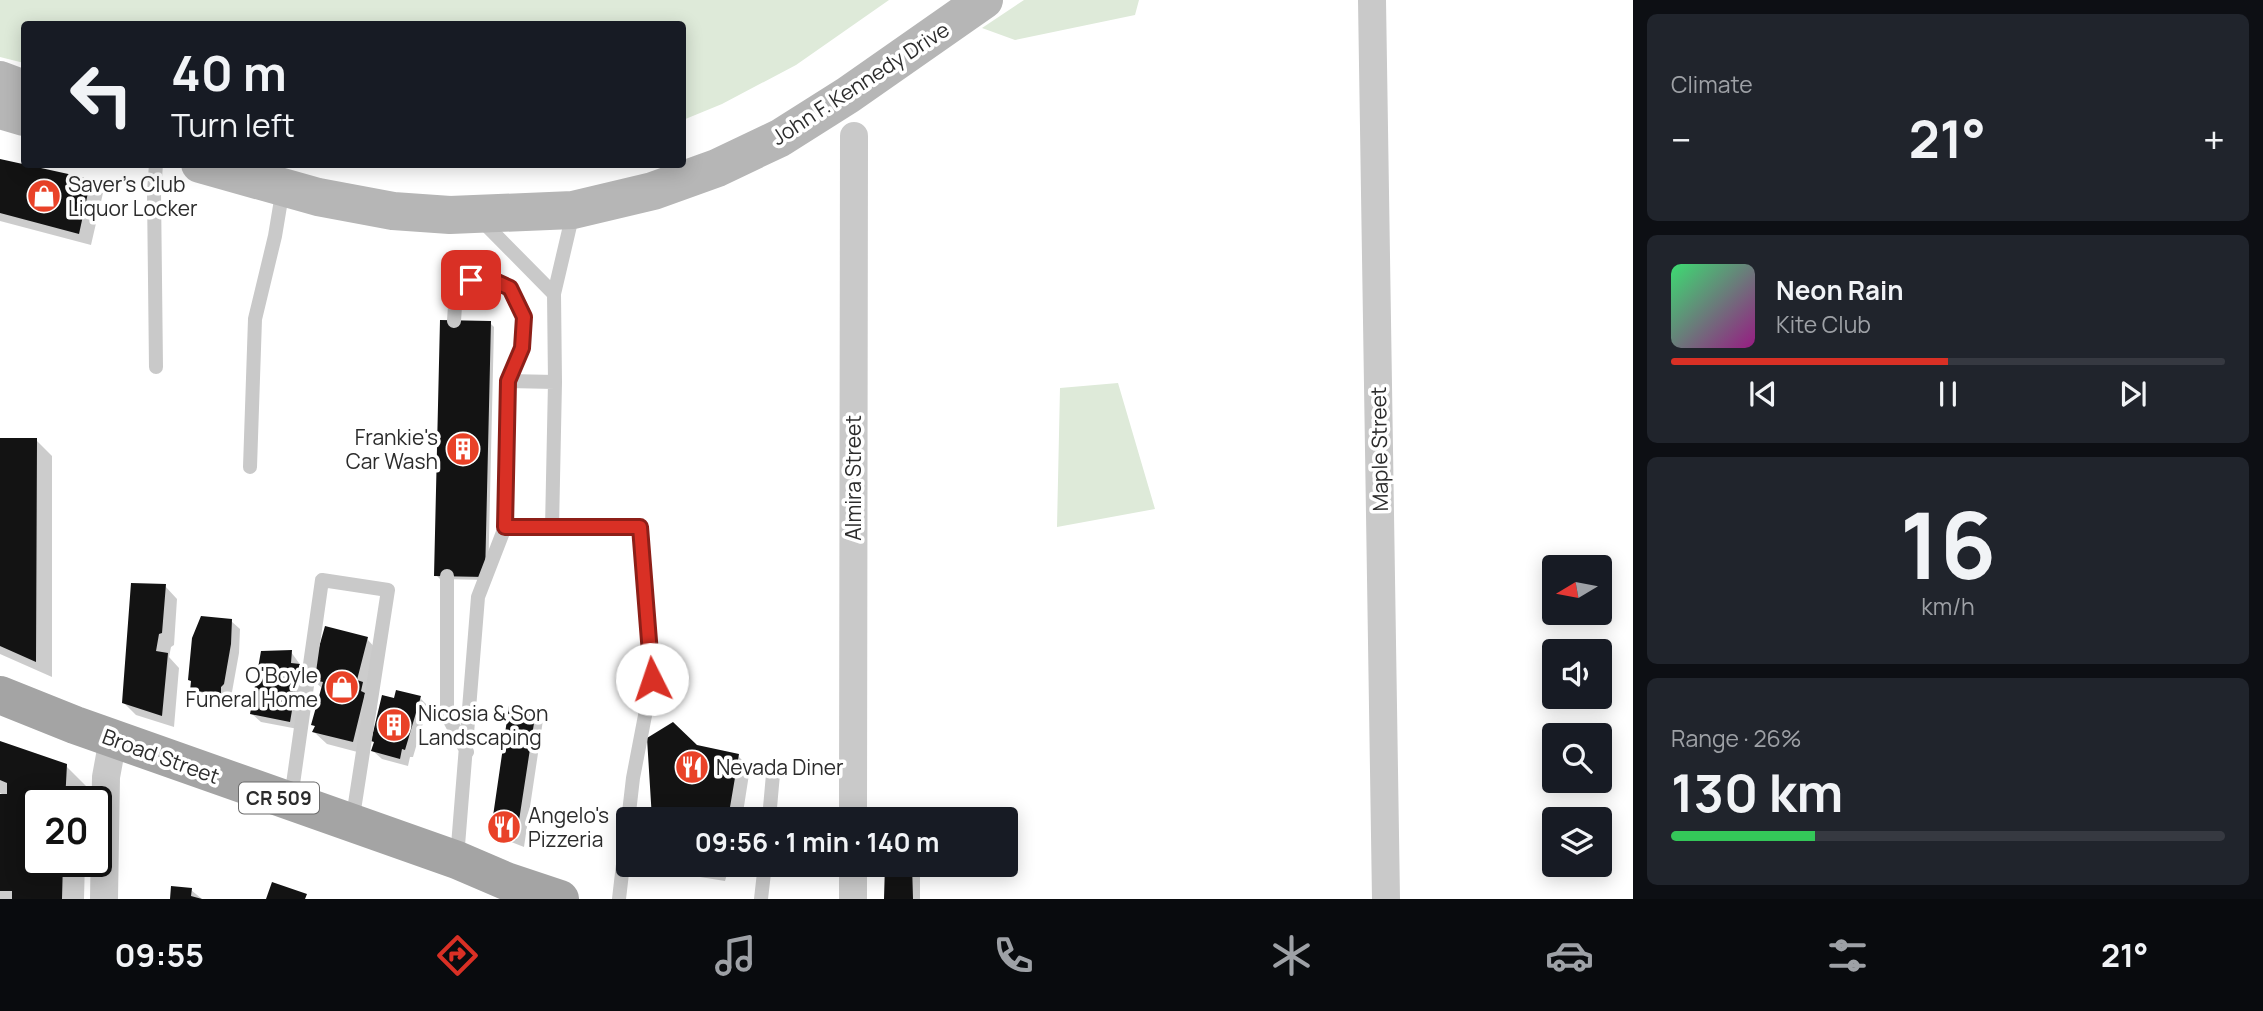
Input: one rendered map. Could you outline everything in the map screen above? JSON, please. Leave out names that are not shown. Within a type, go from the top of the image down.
[{"type":"main road","name":"John F. Kennedy Drive","points":[[686,152],[768,116],[939,0]]},
{"type":"main road","name":"John F. Kennedy Drive","points":[[290,176],[318,197],[393,211],[476,215],[573,210],[666,186],[717,168],[780,138],[848,95],[984,0]]},
{"type":"main road","points":[[0,80],[21,88]]},
{"type":"main road","points":[[0,89],[21,94]]},
{"type":"main road","points":[[0,110],[21,116]]},
{"type":"main road","name":"John F. Kennedy Drive","points":[[230,168],[451,190],[522,188],[582,182],[635,168]]},
{"type":"main road","name":"Broad Street","points":[[0,695],[290,802],[457,860],[505,890],[560,899]]},
{"type":"street","name":"Maple Street","points":[[1372,0],[1386,899]]},
{"type":"street","name":"Almira Street","points":[[853,807],[854,136]]},
{"type":"street","points":[[104,899],[106,777],[113,738]]},
{"type":"street","points":[[853,877],[853,899]]},
{"type":"lane","points":[[156,168],[156,367]]},
{"type":"lane","points":[[250,467],[255,319],[290,176]]},
{"type":"lane","points":[[552,528],[554,294],[573,210]]},
{"type":"lane","points":[[476,215],[554,294]]},
{"type":"lane","points":[[454,321],[456,291],[471,280],[486,277],[510,288],[524,317],[522,348],[508,381],[505,527],[478,597],[457,860]]},
{"type":"lane","points":[[508,381],[555,382]]},
{"type":"lane","points":[[505,527],[640,527],[652,679],[633,778],[619,899]]},
{"type":"lane","points":[[447,576],[447,715],[467,752]]},
{"type":"lane","points":[[290,802],[322,580],[388,590],[352,824]]},
{"type":"lane","points":[[770,807],[773,774]]},
{"type":"lane","points":[[761,899],[764,877]]},
{"type":"green space","points":[[0,0],[889,0],[796,65],[722,104],[686,119],[686,21],[21,21],[21,62],[0,57]]},
{"type":"green space","points":[[1024,0],[1139,0],[1135,15],[1015,40],[982,28]]},
{"type":"green space","points":[[1118,383],[1155,509],[1057,527],[1060,388]]},
{"type":"building","name":"Saver's Club Liquor Locker","points":[[0,159],[21,164],[21,168],[41,168],[91,179],[79,234],[0,213]]},
{"type":"building","name":"Frankie's Car Wash","points":[[440,320],[491,321],[485,577],[434,576]]},
{"type":"building","points":[[0,438],[37,438],[36,662],[0,646]]},
{"type":"building","points":[[131,583],[166,584],[162,633],[159,634],[156,651],[168,653],[162,716],[122,703]]},
{"type":"building","points":[[201,616],[232,619],[231,644],[221,693],[190,691],[191,681],[188,680],[192,638]]},
{"type":"building","name":"O'Boyle Funeral Home","points":[[325,626],[368,637],[357,680],[363,682],[361,691],[365,693],[353,742],[312,732],[315,726],[311,725],[323,682],[310,679]]},
{"type":"building","points":[[292,650],[291,663],[300,664],[290,722],[250,714],[261,651]]},
{"type":"building","name":"Nicosia & Son Landscaping","points":[[396,690],[421,696],[400,759],[371,751],[382,695],[394,698]]},
{"type":"building","points":[[509,706],[536,710],[516,840],[491,830]]},
{"type":"building","name":"Nevada Diner","points":[[673,722],[697,745],[739,754],[730,807],[651,807],[647,738]]},
{"type":"building","points":[[0,741],[67,764],[66,786],[21,786],[21,877],[63,877],[62,899],[12,899],[12,891],[0,891],[0,794],[7,794],[7,783],[0,780]]},
{"type":"building","points":[[885,877],[912,877],[913,899],[884,899]]},
{"type":"building","points":[[272,882],[307,894],[305,899],[266,899]]},
{"type":"building","points":[[171,886],[192,888],[191,896],[202,899],[170,899]]},
{"type":"place","name":"Saver's Club Liquor Locker","points":[[44,196]]},
{"type":"place","name":"Frankie's Car Wash","points":[[463,449]]},
{"type":"place","name":"O'Boyle Funeral Home","points":[[342,687]]},
{"type":"place","name":"Nicosia & Son Landscaping","points":[[394,725]]},
{"type":"place","name":"Nevada Diner","points":[[692,767]]},
{"type":"place","name":"Angelo's Pizzeria","points":[[504,827]]},
{"type":"route","points":[[471,280],[486,277],[510,288],[524,317],[522,348],[508,381],[505,527],[640,527],[652,679]]}]
